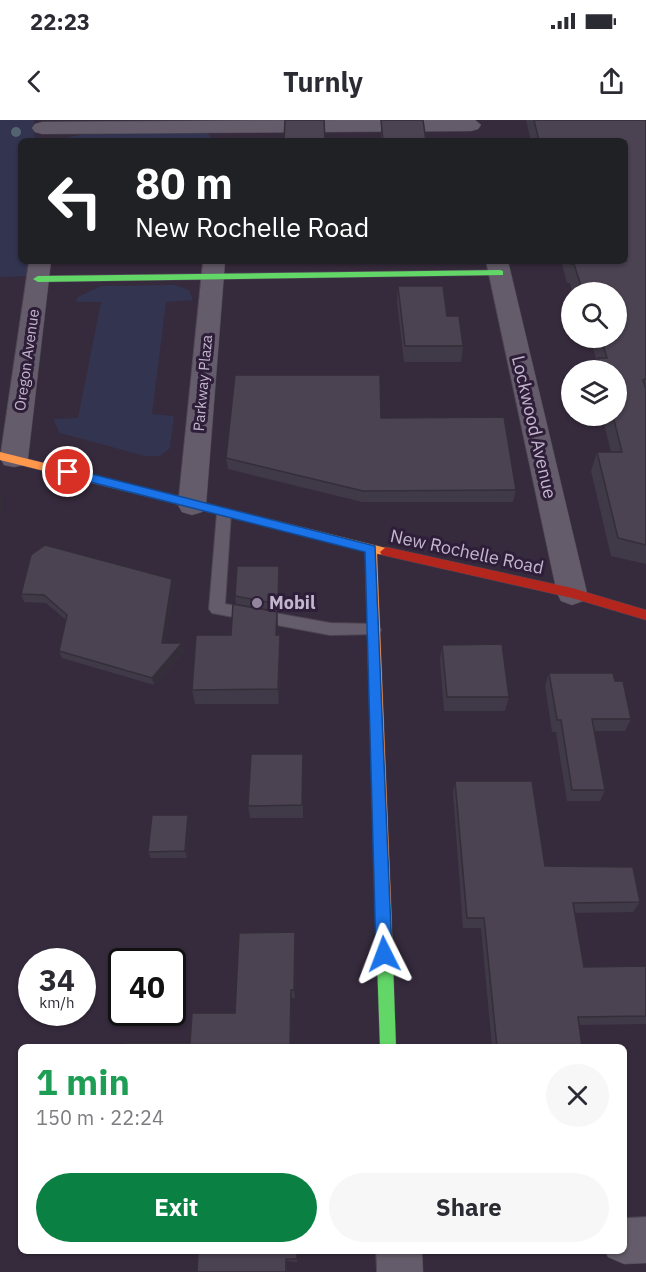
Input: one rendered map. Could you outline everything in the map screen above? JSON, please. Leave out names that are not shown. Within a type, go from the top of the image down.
[{"type":"street","points":[[42,130],[224,133],[471,129]]},
{"type":"street","points":[[39,270],[499,267]]},
{"type":"street","name":"Lockwood Avenue","points":[[499,267],[572,593]]},
{"type":"street","name":"Parkway Plaza","points":[[192,505],[214,268]]},
{"type":"street","name":"Oregon Avenue","points":[[7,457],[39,270]]},
{"type":"street","name":"New Rochelle Road","points":[[7,457],[371,549],[572,593],[646,615]]},
{"type":"street","points":[[371,549],[388,1044]]},
{"type":"street","points":[[627,1241],[646,1240]]},
{"type":"street","points":[[399,1254],[400,1272]]},
{"type":"lane","points":[[224,513],[217,609],[330,629],[373,630]]},
{"type":"shaded area","points":[[0,120],[34,120],[35,138],[18,138],[18,264],[28,264],[27,276],[0,277]]},
{"type":"shaded area","points":[[105,132],[202,132],[209,134],[211,138],[68,138]]},
{"type":"shaded area","points":[[175,285],[189,290],[193,300],[166,302],[152,414],[174,416],[170,448],[160,456],[145,456],[60,433],[53,419],[78,418],[101,302],[76,302],[78,297],[101,286]]},
{"type":"building","points":[[285,120],[324,120],[325,138],[284,138]]},
{"type":"building","points":[[381,120],[423,120],[426,138],[383,138]]},
{"type":"building","points":[[534,120],[646,120],[646,379],[643,380],[646,389],[646,545],[618,538],[597,452],[622,452],[616,426],[627,426],[627,360],[599,360],[598,358],[607,358],[604,348],[627,348],[627,282],[580,282],[574,264],[628,264],[628,138],[538,138]]},
{"type":"building","points":[[398,286],[443,286],[447,316],[459,316],[463,346],[405,346]]},
{"type":"building","points":[[235,375],[380,375],[381,418],[504,417],[516,490],[363,491],[226,458]]},
{"type":"building","points":[[45,545],[172,579],[162,643],[182,643],[152,678],[59,651],[67,615],[44,595],[21,594],[31,555]]},
{"type":"building","points":[[237,566],[279,566],[278,604],[235,596]]},
{"type":"building","points":[[233,604],[277,612],[276,635],[280,635],[278,689],[192,690],[196,635],[231,635]]},
{"type":"building","points":[[502,644],[509,697],[447,697],[442,645]]},
{"type":"building","points":[[549,673],[613,673],[615,681],[623,681],[631,719],[592,719],[605,790],[572,790],[561,720],[557,720]]},
{"type":"building","points":[[251,754],[303,754],[302,805],[248,806]]},
{"type":"building","points":[[455,781],[532,781],[545,866],[633,867],[640,902],[573,903],[584,967],[646,966],[646,1016],[578,1017],[582,1044],[497,1044],[484,918],[467,918]]},
{"type":"building","points":[[152,815],[188,815],[185,851],[148,852]]},
{"type":"building","points":[[295,932],[290,1044],[124,1044],[190,1043],[192,1013],[235,1013],[239,933]]},
{"type":"building","points":[[198,1254],[297,1254],[297,1259],[286,1259],[286,1272],[197,1272]]},
{"type":"traffic: fast","points":[[38,279],[500,273]]},
{"type":"traffic: fast","points":[[383,903],[388,1044]]},
{"type":"traffic: slow","points":[[0,456],[386,552]]},
{"type":"traffic: slow","points":[[371,549],[383,903]]},
{"type":"traffic: jam","points":[[386,552],[572,593],[646,615]]},
{"type":"place","name":"Mobil","points":[[257,603]]},
{"type":"route","points":[[68,472],[371,549],[384,954]]}]
